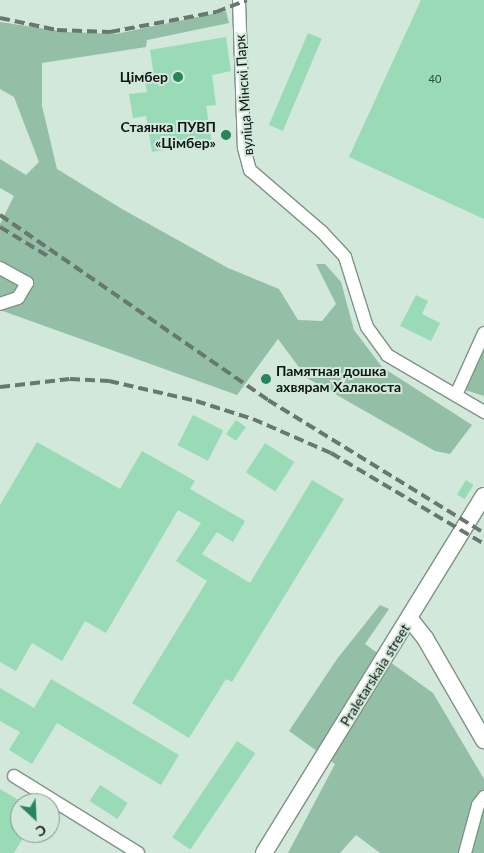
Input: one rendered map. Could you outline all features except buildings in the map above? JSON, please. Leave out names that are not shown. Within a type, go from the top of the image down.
[{"type":"main road","name":"Praletarskaia street","points":[[264,853],[410,619],[484,496]]},
{"type":"main road","points":[[410,619],[425,638],[484,740]]},
{"type":"street","name":"вуліца Мінскі Парк","points":[[239,0],[244,148],[250,170],[322,232],[345,257],[367,327],[387,355],[484,412]]},
{"type":"street","points":[[0,268],[27,283],[18,298],[0,304]]},
{"type":"street","points":[[456,395],[484,333]]},
{"type":"street","points":[[14,776],[138,853]]},
{"type":"street","points":[[465,853],[478,805],[484,797]]},
{"type":"green space","points":[[226,11],[229,23],[147,40],[146,47],[42,63],[42,106],[57,169],[122,209],[228,268],[279,289],[298,320],[322,321],[336,304],[316,264],[325,264],[341,282],[354,330],[382,367],[472,425],[450,454],[435,451],[307,378],[278,339],[237,395],[0,310],[0,224],[14,196],[0,188],[0,159],[26,175],[39,162],[14,97],[0,89],[0,22],[66,32],[116,34]]},
{"type":"green space","points":[[484,346],[484,396],[462,389]]},
{"type":"green space","points":[[380,605],[389,609],[365,644],[433,693],[484,779],[484,853],[380,853],[356,835],[340,853],[288,853],[335,764],[289,731],[337,659]]},
{"type":"railway","points":[[0,18],[57,30],[110,32],[216,12],[247,0]]},
{"type":"railway","points":[[0,215],[268,400],[484,533]]},
{"type":"railway","points":[[0,227],[51,258]]},
{"type":"railway","points":[[0,387],[70,379],[109,381],[196,401],[253,419],[331,453],[484,544]]},
{"type":"place","name":"Цімбер","points":[[178,77]]},
{"type":"place","name":"Стаянка ПУВП «Цімбер»","points":[[226,135]]},
{"type":"place","name":"Памятная дошка ахвярам Халакоста","points":[[266,379]]}]
